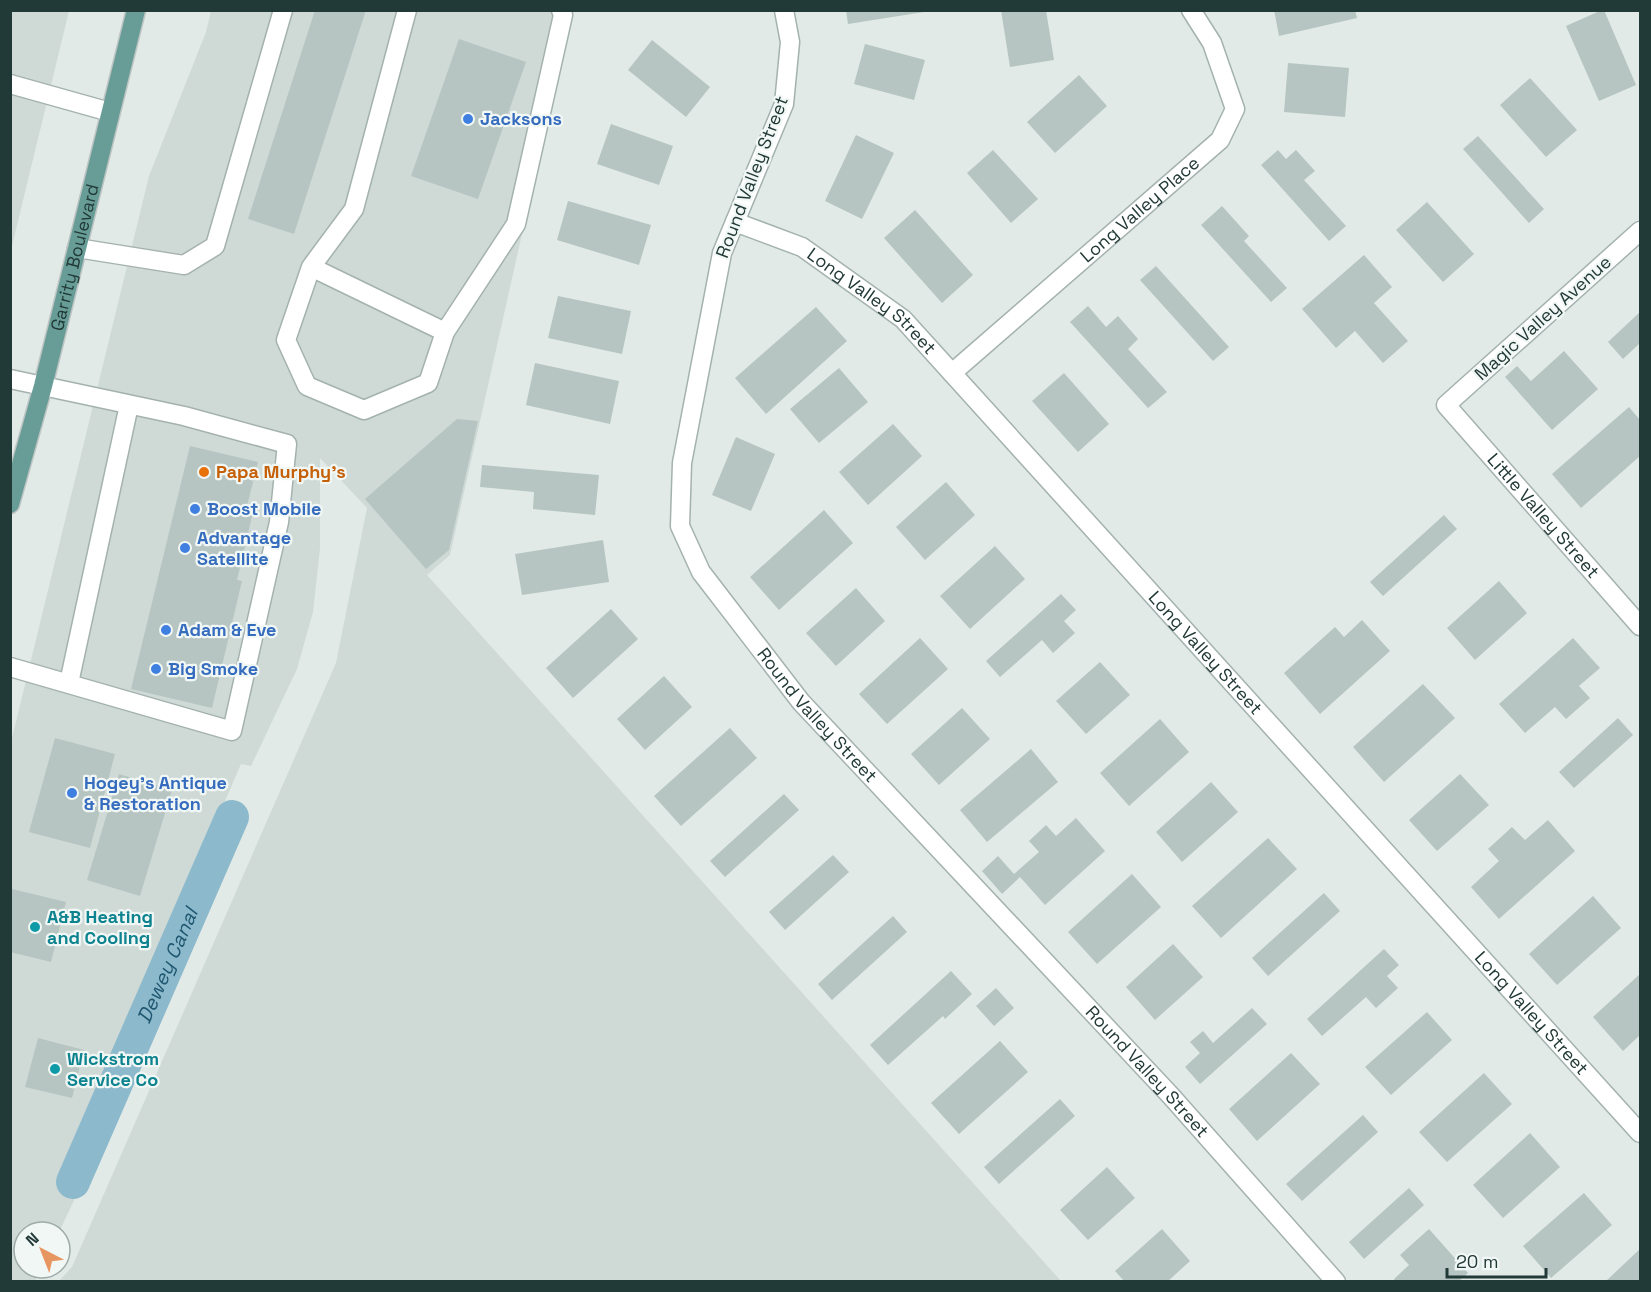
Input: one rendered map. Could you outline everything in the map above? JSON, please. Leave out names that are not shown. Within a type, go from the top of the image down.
[{"type":"main road","name":"Garrity Boulevard","points":[[10,504],[43,386],[136,10]]},
{"type":"street","points":[[77,248],[184,266],[215,246],[283,10]]},
{"type":"street","points":[[406,10],[354,209],[311,267],[286,340],[307,386],[363,410],[428,383],[446,332],[516,224],[563,15],[561,10]]},
{"type":"street","name":"Round Valley Street","points":[[784,10],[790,42],[784,104],[722,253],[681,463],[680,526],[701,572],[801,702],[1172,1096],[1336,1281]]},
{"type":"street","name":"Long Valley Place","points":[[952,373],[1220,140],[1235,109],[1212,44],[1191,10]]},
{"type":"street","points":[[10,84],[110,112]]},
{"type":"street","name":"Long Valley Street","points":[[735,222],[802,247],[903,320],[1641,1133]]},
{"type":"street","name":"Magic Valley Avenue","points":[[1446,405],[1641,231]]},
{"type":"street","points":[[311,267],[446,332]]},
{"type":"street","points":[[10,379],[184,416],[287,444],[279,522],[232,731],[10,667]]},
{"type":"street","points":[[69,683],[129,405]]},
{"type":"street","name":"Little Valley Street","points":[[1446,405],[1641,626]]},
{"type":"shaded area","points":[[11,11],[69,11],[11,250]]},
{"type":"shaded area","points":[[211,11],[572,11],[450,555],[427,575],[1061,1281],[59,1281],[72,1280],[72,1267],[336,663],[367,508],[320,458],[320,549],[313,612],[297,669],[251,766],[241,764],[123,1039],[64,1181],[79,1190],[65,1220],[12,1220],[12,1280],[35,1280],[11,1282],[11,742],[149,176],[206,32]]},
{"type":"building","points":[[315,10],[366,10],[294,234],[248,219]]},
{"type":"building","points":[[846,10],[924,10],[924,12],[848,24]]},
{"type":"building","points":[[1001,10],[1046,10],[1054,60],[1010,67]]},
{"type":"building","points":[[1274,10],[1355,10],[1357,18],[1279,36]]},
{"type":"building","points":[[1604,10],[1636,85],[1599,101],[1566,26]]},
{"type":"building","name":"Jacksons","points":[[459,39],[526,62],[478,199],[411,176]]},
{"type":"building","points":[[652,40],[710,87],[686,117],[628,70]]},
{"type":"building","points":[[865,44],[925,60],[914,100],[854,84]]},
{"type":"building","points":[[1288,63],[1349,68],[1345,117],[1284,112]]},
{"type":"building","points":[[1079,75],[1107,106],[1055,153],[1027,122]]},
{"type":"building","points":[[1530,78],[1577,130],[1546,157],[1500,105]]},
{"type":"building","points":[[611,124],[673,146],[659,185],[597,164]]},
{"type":"building","points":[[856,135],[894,153],[862,219],[825,201]]},
{"type":"building","points":[[1478,136],[1544,209],[1529,223],[1463,149]]},
{"type":"building","points":[[993,150],[1038,199],[1011,223],[967,173]]},
{"type":"building","points":[[1278,150],[1286,159],[1296,150],[1315,171],[1304,180],[1346,226],[1329,241],[1261,165]]},
{"type":"building","points":[[568,201],[651,225],[639,265],[557,240]]},
{"type":"building","points":[[1427,202],[1474,254],[1443,282],[1396,230]]},
{"type":"building","points":[[1222,206],[1249,236],[1244,241],[1287,288],[1271,302],[1201,225]]},
{"type":"building","points":[[915,210],[973,275],[942,303],[884,238]]},
{"type":"building","points":[[1364,255],[1392,287],[1374,303],[1408,341],[1383,363],[1355,331],[1336,348],[1302,309]]},
{"type":"building","points":[[1156,266],[1229,347],[1213,361],[1140,280]]},
{"type":"building","points":[[558,296],[631,311],[622,354],[548,338]]},
{"type":"building","points":[[1088,306],[1106,327],[1118,316],[1138,339],[1128,349],[1167,392],[1148,408],[1070,322]]},
{"type":"building","points":[[816,307],[847,341],[766,414],[735,378]]},
{"type":"building","points":[[1640,312],[1640,343],[1623,359],[1608,342]]},
{"type":"building","points":[[1564,351],[1598,389],[1552,430],[1505,377],[1517,366],[1531,381]]},
{"type":"building","points":[[535,363],[619,381],[610,424],[526,405]]},
{"type":"building","points":[[839,368],[868,402],[819,443],[790,409]]},
{"type":"building","points":[[1064,373],[1109,424],[1078,452],[1032,401]]},
{"type":"building","points":[[1629,407],[1640,420],[1640,456],[1581,508],[1552,474]]},
{"type":"building","points":[[457,419],[478,421],[449,550],[426,569],[365,499]]},
{"type":"building","points":[[893,424],[922,456],[868,505],[839,472]]},
{"type":"building","points":[[736,437],[775,454],[751,511],[712,495]]},
{"type":"building","points":[[190,446],[258,462],[247,506],[254,508],[237,580],[242,581],[212,708],[131,689]]},
{"type":"building","points":[[482,465],[599,475],[595,515],[533,509],[534,492],[480,487]]},
{"type":"building","points":[[946,482],[975,515],[925,560],[896,527]]},
{"type":"building","points":[[824,510],[853,543],[779,610],[750,577]]},
{"type":"building","points":[[1444,515],[1457,529],[1383,596],[1370,582]]},
{"type":"building","points":[[603,540],[609,582],[522,595],[515,554]]},
{"type":"building","points":[[995,546],[1025,579],[970,629],[940,596]]},
{"type":"building","points":[[1499,581],[1527,613],[1475,660],[1447,628]]},
{"type":"building","points":[[856,588],[885,621],[836,666],[806,633]]},
{"type":"building","points":[[1061,594],[1076,610],[1064,621],[1075,633],[1053,653],[1042,640],[1000,677],[986,661]]},
{"type":"building","points":[[611,609],[638,639],[573,698],[546,668]]},
{"type":"building","points":[[1362,620],[1390,651],[1320,714],[1284,673],[1335,627],[1344,637]]},
{"type":"building","points":[[920,638],[948,669],[887,724],[859,694]]},
{"type":"building","points":[[1573,638],[1600,668],[1579,686],[1590,698],[1566,719],[1555,707],[1525,733],[1499,704]]},
{"type":"building","points":[[1100,662],[1130,695],[1086,734],[1056,701]]},
{"type":"building","points":[[664,676],[692,707],[645,750],[617,719]]},
{"type":"building","points":[[1423,684],[1455,718],[1384,782],[1353,747]]},
{"type":"building","points":[[962,708],[990,739],[939,785],[911,754]]},
{"type":"building","points":[[1618,718],[1633,735],[1574,788],[1559,772]]},
{"type":"building","points":[[1160,719],[1189,752],[1129,806],[1100,773]]},
{"type":"building","points":[[730,728],[757,758],[681,826],[654,796]]},
{"type":"building","name":"Hogey's Antique & Restoration","points":[[55,738],[115,754],[90,848],[29,832]]},
{"type":"building","points":[[1031,749],[1058,782],[987,842],[960,810]]},
{"type":"building","points":[[119,774],[172,790],[140,896],[87,880]]},
{"type":"building","points":[[1460,774],[1489,805],[1437,851],[1409,820]]},
{"type":"building","points":[[1211,782],[1238,812],[1182,862],[1156,832]]},
{"type":"building","points":[[784,794],[799,810],[725,877],[710,861]]},
{"type":"building","points":[[1076,818],[1105,851],[1045,905],[1020,877],[1002,894],[982,871],[998,856],[1014,874],[1039,852],[1029,841],[1046,825],[1056,836]]},
{"type":"building","points":[[1548,820],[1575,851],[1499,919],[1471,887],[1499,861],[1488,849],[1512,827],[1525,840]]},
{"type":"building","points":[[1268,838],[1297,869],[1221,938],[1192,906]]},
{"type":"building","points":[[833,855],[849,872],[785,930],[769,912]]},
{"type":"building","points":[[1132,874],[1161,907],[1097,964],[1068,932]]},
{"type":"building","name":"A&B Heating and Cooling","points":[[12,889],[66,902],[51,962],[10,952]]},
{"type":"building","points":[[1324,893],[1340,911],[1268,976],[1252,958]]},
{"type":"building","points":[[1593,896],[1621,928],[1557,985],[1529,954]]},
{"type":"building","points":[[893,916],[907,932],[832,1000],[818,984]]},
{"type":"building","points":[[1173,944],[1203,977],[1155,1020],[1126,987]]},
{"type":"building","points":[[1384,949],[1399,965],[1387,976],[1398,988],[1376,1008],[1366,997],[1322,1036],[1307,1019]]},
{"type":"building","points":[[951,971],[972,994],[945,1019],[943,1016],[888,1065],[870,1045]]},
{"type":"building","points":[[1640,974],[1640,1035],[1623,1051],[1593,1017]]},
{"type":"building","points":[[996,988],[1014,1008],[994,1026],[976,1006]]},
{"type":"building","points":[[1252,1008],[1267,1024],[1200,1084],[1185,1067],[1200,1053],[1190,1042],[1203,1031],[1213,1043]]},
{"type":"building","points":[[1427,1012],[1452,1040],[1391,1095],[1365,1067]]},
{"type":"building","name":"Wickstrom Service Co","points":[[38,1038],[84,1050],[72,1098],[25,1087]]},
{"type":"building","points":[[1000,1041],[1028,1072],[959,1134],[931,1103]]},
{"type":"building","points":[[1291,1053],[1320,1084],[1257,1141],[1229,1109]]},
{"type":"building","points":[[1484,1073],[1512,1104],[1447,1162],[1419,1132]]},
{"type":"building","points":[[1060,1099],[1075,1116],[999,1184],[984,1167]]},
{"type":"building","points":[[1363,1115],[1378,1132],[1302,1201],[1286,1184]]},
{"type":"building","points":[[1530,1133],[1560,1167],[1503,1218],[1473,1185]]},
{"type":"building","points":[[1107,1167],[1135,1198],[1088,1240],[1060,1210]]},
{"type":"building","points":[[1409,1188],[1424,1205],[1364,1259],[1349,1242]]},
{"type":"building","points":[[1584,1193],[1612,1225],[1551,1278],[1523,1246]]},
{"type":"building","points":[[1162,1229],[1190,1261],[1167,1282],[1125,1282],[1115,1271]]},
{"type":"building","points":[[1429,1229],[1468,1273],[1458,1282],[1396,1282],[1394,1279],[1409,1265],[1400,1255]]},
{"type":"building","points":[[1640,1249],[1640,1282],[1605,1282]]},
{"type":"waterway","name":"Dewey Canal","points":[[73,1182],[232,817]]},
{"type":"place","name":"Jacksons","points":[[468,119]]},
{"type":"place","name":"Papa Murphy's","points":[[204,472]]},
{"type":"place","name":"Boost Mobile","points":[[195,509]]},
{"type":"place","name":"Advantage Satellite","points":[[185,548]]},
{"type":"place","name":"Adam & Eve","points":[[166,630]]},
{"type":"place","name":"Big Smoke","points":[[156,669]]},
{"type":"place","name":"Hogey's Antique & Restoration","points":[[72,793]]},
{"type":"place","name":"A&B Heating and Cooling","points":[[35,927]]},
{"type":"place","name":"Wickstrom Service Co","points":[[55,1069]]}]
